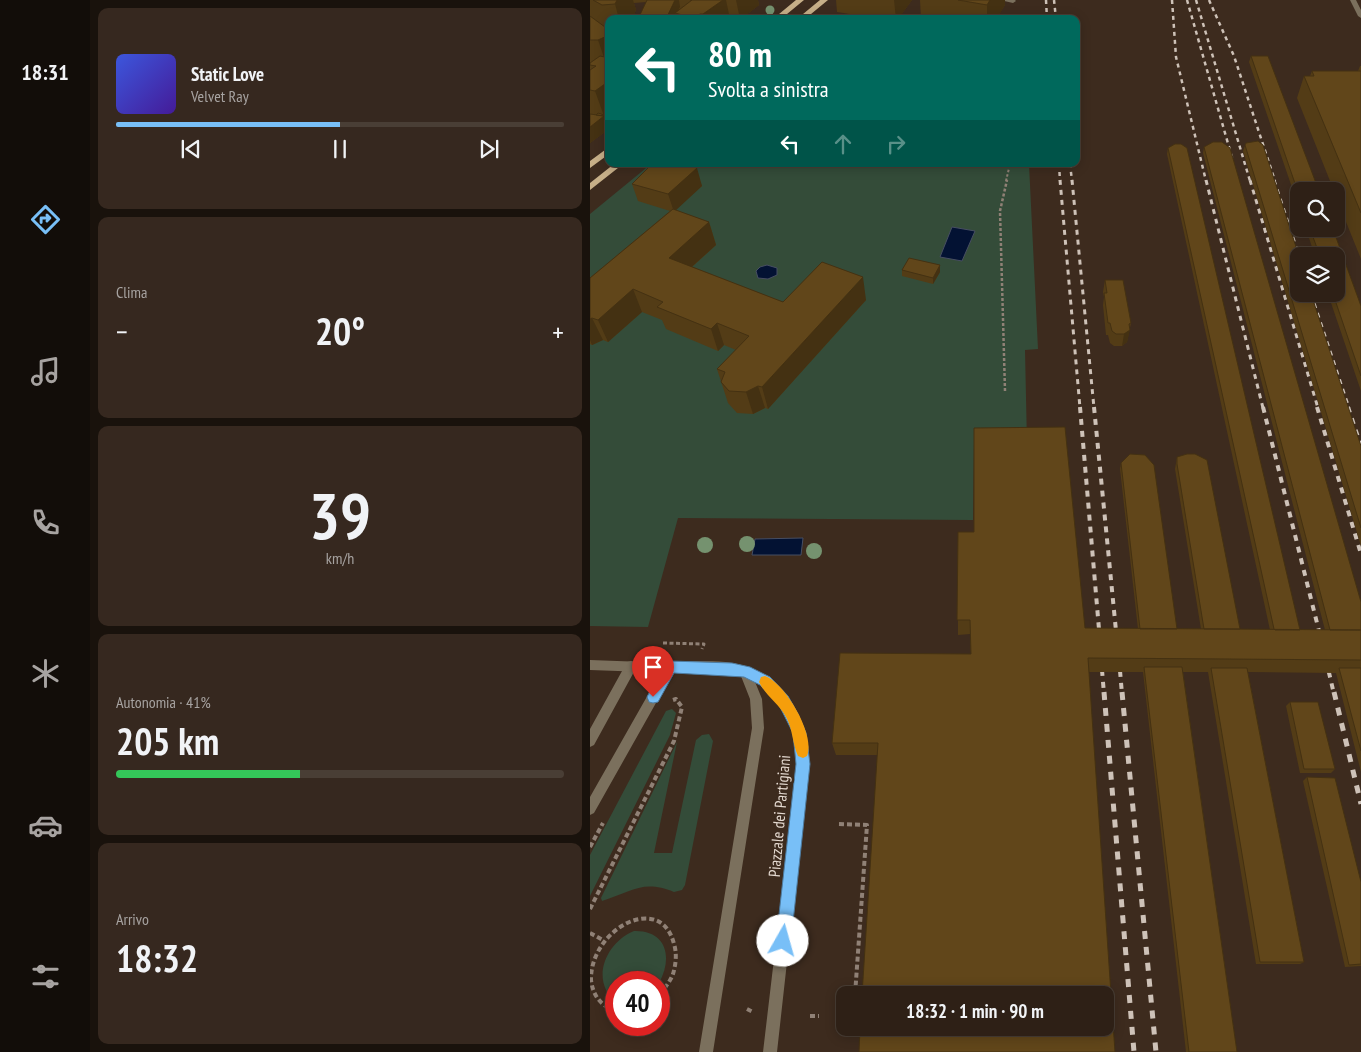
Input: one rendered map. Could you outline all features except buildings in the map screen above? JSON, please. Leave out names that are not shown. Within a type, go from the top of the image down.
[{"type":"main road","points":[[781,15],[800,0]]},
{"type":"main road","points":[[805,15],[824,0]]},
{"type":"main road","points":[[590,165],[605,153]]},
{"type":"main road","points":[[590,187],[615,167]]},
{"type":"street","points":[[1003,0],[1013,2]]},
{"type":"street","points":[[1353,0],[1361,16]]},
{"type":"street","name":"Piazzale dei Partigiani","points":[[590,666],[670,667],[745,671],[765,681],[783,700],[798,727],[803,754],[801,791],[770,1052]]},
{"type":"street","points":[[590,741],[632,666]]},
{"type":"street","points":[[590,809],[670,667]]},
{"type":"street","points":[[706,1052],[758,728],[756,699],[745,671]]},
{"type":"path","points":[[1005,391],[1000,212],[1009,167]]},
{"type":"path","points":[[663,643],[704,644],[702,652]]},
{"type":"path","points":[[590,909],[674,741],[682,707],[676,699],[667,703]]},
{"type":"path","points":[[590,847],[608,814]]},
{"type":"path","points":[[839,824],[866,825],[856,986]]},
{"type":"path","points":[[605,1007],[597,1000],[591,988],[591,958],[603,940],[615,928],[629,920],[643,918],[657,920],[668,927],[675,939],[678,954],[675,970],[670,981]]},
{"type":"path","points":[[590,933],[603,940]]},
{"type":"path","points":[[675,970],[680,975]]},
{"type":"path","points":[[747,1009],[753,1012]]},
{"type":"path","points":[[810,1016],[819,1016]]},
{"type":"green space","points":[[647,167],[1029,167],[1038,349],[1025,350],[1027,444],[974,445],[973,520],[678,518],[648,627],[590,626],[590,214]]},
{"type":"green space","points":[[672,709],[676,713],[670,735],[590,896],[590,855],[666,711]]},
{"type":"green space","points":[[709,734],[713,741],[685,885],[682,890],[674,892],[654,887],[637,888],[602,901],[601,898],[677,742],[654,853],[672,853],[696,740],[702,735]]},
{"type":"green space","points":[[634,931],[654,935],[660,940],[666,955],[664,971],[605,971],[605,986],[604,963],[615,944]]},
{"type":"water","points":[[952,227],[975,231],[962,261],[940,257]]},
{"type":"water","points":[[767,265],[777,268],[777,275],[768,279],[758,278],[756,271],[760,267]]},
{"type":"water","points":[[803,538],[801,555],[752,555],[755,539]]},
{"type":"railway","points":[[1046,0],[1047,15]]},
{"type":"railway","points":[[1054,0],[1056,15]]},
{"type":"railway","points":[[1172,0],[1176,57],[1206,181]]},
{"type":"railway","points":[[1187,0],[1233,161]]},
{"type":"railway","points":[[1196,0],[1250,181]]},
{"type":"railway","points":[[1209,0],[1234,56],[1275,181]]},
{"type":"railway","points":[[1059,167],[1060,181]]},
{"type":"railway","points":[[1070,167],[1072,181]]},
{"type":"railway","points":[[1060,180],[1080,408]]},
{"type":"railway","points":[[1072,180],[1094,408]]},
{"type":"railway","points":[[1206,180],[1263,408]]},
{"type":"railway","points":[[1250,180],[1318,408]]},
{"type":"railway","points":[[1274,180],[1296,247]]},
{"type":"railway","points":[[1314,302],[1349,408]]},
{"type":"railway","points":[[1080,407],[1100,641]]},
{"type":"railway","points":[[1094,407],[1117,641]]},
{"type":"railway","points":[[1263,407],[1322,643]]},
{"type":"railway","points":[[1317,407],[1361,554]]},
{"type":"railway","points":[[1348,407],[1361,446]]},
{"type":"railway","points":[[1101,658],[1104,694]]},
{"type":"railway","points":[[1119,659],[1122,694]]},
{"type":"railway","points":[[1326,660],[1334,694]]},
{"type":"railway","points":[[1104,692],[1134,1052]]},
{"type":"railway","points":[[1122,692],[1156,1052]]},
{"type":"railway","points":[[1334,692],[1361,804]]},
{"type":"slow traffic","points":[[765,682],[774,689],[792,714],[800,733],[803,751]]},
{"type":"route","points":[[653,697],[670,667],[732,669],[745,671],[765,681],[783,700],[792,714],[800,733],[803,764],[783,941]]}]
